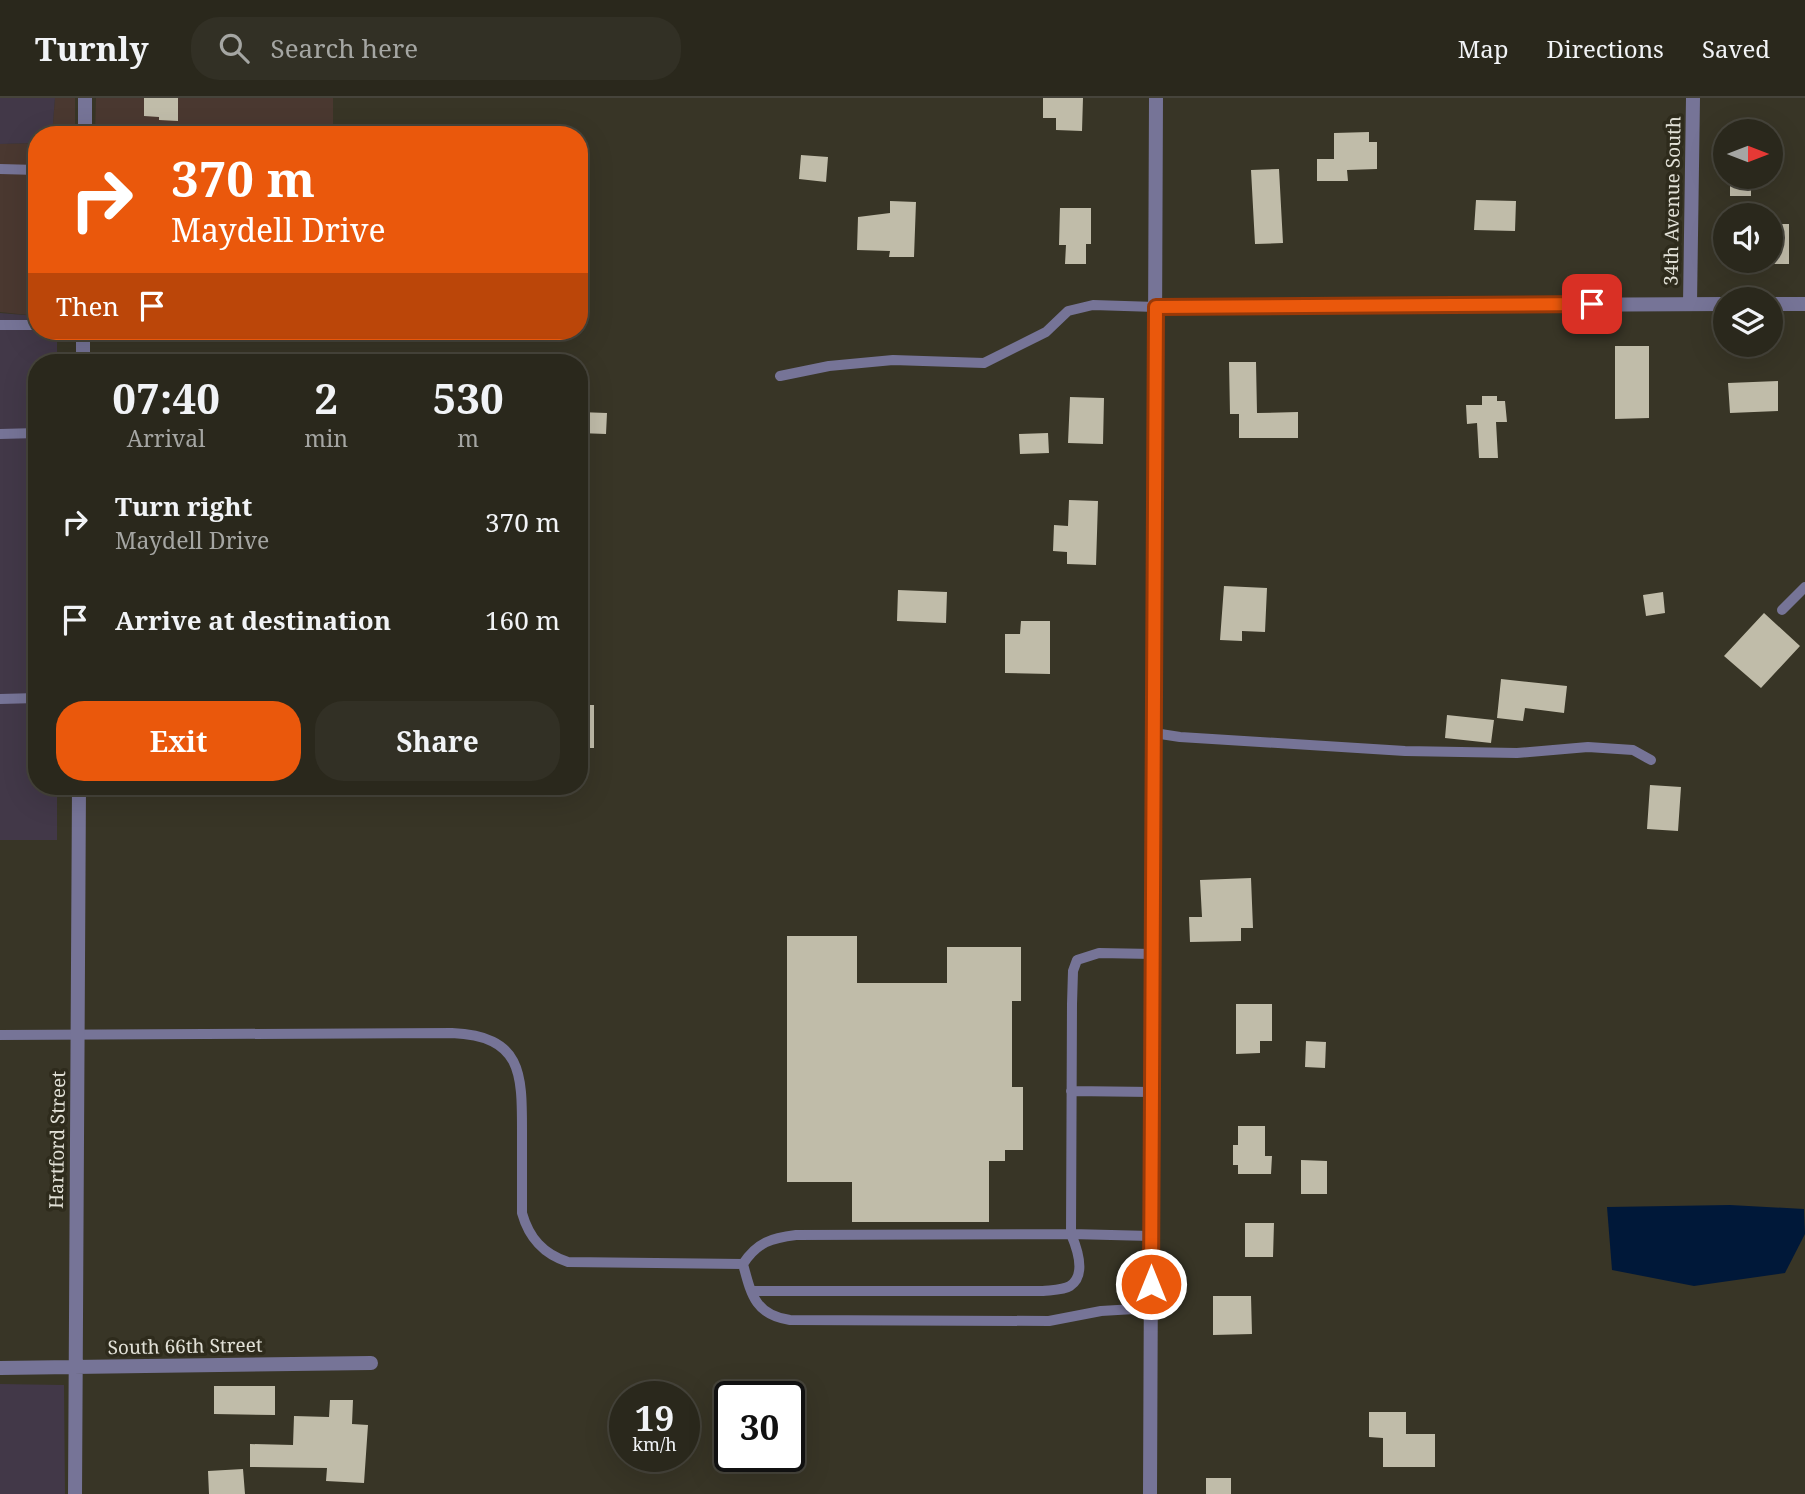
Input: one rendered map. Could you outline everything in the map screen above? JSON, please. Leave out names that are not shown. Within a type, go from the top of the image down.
[{"type":"street","points":[[85,98],[85,126]]},
{"type":"street","points":[[1150,1494],[1156,98]]},
{"type":"street","name":"34th Avenue South","points":[[1690,304],[1693,98]]},
{"type":"street","points":[[1156,307],[1713,304]]},
{"type":"street","points":[[1783,304],[1805,304]]},
{"type":"street","name":"Hartford Street","points":[[75,1494],[79,795]]},
{"type":"street","name":"South 66th Street","points":[[0,1368],[371,1363]]},
{"type":"lane","points":[[0,169],[28,170]]},
{"type":"lane","points":[[780,376],[829,366],[893,360],[984,363],[1046,332],[1068,311],[1093,305],[1156,307]]},
{"type":"lane","points":[[0,325],[28,325]]},
{"type":"lane","points":[[0,434],[28,433]]},
{"type":"lane","points":[[1782,610],[1805,587]]},
{"type":"lane","points":[[0,699],[28,698]]},
{"type":"lane","points":[[1154,733],[1180,737],[1405,751],[1517,753],[1588,747],[1633,750],[1651,760]]},
{"type":"lane","points":[[751,1291],[1043,1292],[1069,1287],[1077,1279],[1080,1263],[1071,1234],[1073,971],[1077,960],[1099,953],[1153,954]]},
{"type":"lane","points":[[0,1035],[474,1034],[505,1048],[520,1077],[523,1096],[522,1213],[526,1228],[538,1245],[554,1257],[568,1262],[743,1264]]},
{"type":"lane","points":[[1071,1091],[1152,1092]]},
{"type":"lane","points":[[743,1264],[755,1247],[772,1238],[796,1235],[1151,1236]]},
{"type":"lane","points":[[743,1264],[751,1291],[760,1308],[775,1317],[799,1320],[1049,1321],[1101,1311],[1151,1308]]},
{"type":"shaded area","points":[[0,98],[55,98],[53,126],[28,126],[28,143],[0,144]]},
{"type":"shaded area","points":[[55,98],[75,98],[75,126],[53,126]]},
{"type":"shaded area","points":[[96,98],[333,98],[333,126],[95,126]]},
{"type":"shaded area","points":[[28,143],[28,315],[0,312],[0,144]]},
{"type":"shaded area","points":[[0,313],[28,315],[28,340],[57,340],[57,354],[28,354],[28,795],[57,795],[57,840],[0,840]]},
{"type":"shaded area","points":[[0,1384],[64,1385],[65,1494],[0,1494]]},
{"type":"water","points":[[1730,1205],[1804,1209],[1805,1234],[1785,1273],[1694,1286],[1612,1270],[1607,1207]]},
{"type":"building","points":[[144,98],[178,98],[178,121],[144,116]]},
{"type":"building","points":[[1043,98],[1083,98],[1082,131],[1056,130],[1056,118],[1043,118]]},
{"type":"building","points":[[1369,132],[1369,142],[1377,142],[1377,169],[1347,170],[1348,181],[1317,181],[1317,159],[1334,159],[1334,133]]},
{"type":"building","points":[[801,155],[828,157],[826,182],[799,179]]},
{"type":"building","points":[[1279,169],[1283,243],[1255,244],[1251,170]]},
{"type":"building","points":[[1730,189],[1751,189],[1751,196],[1730,196]]},
{"type":"building","points":[[1476,200],[1516,201],[1515,231],[1474,230]]},
{"type":"building","points":[[890,201],[916,202],[914,257],[889,257],[890,251],[857,250],[858,217],[890,213]]},
{"type":"building","points":[[1060,208],[1091,208],[1091,244],[1086,244],[1086,264],[1065,264],[1066,245],[1059,245]]},
{"type":"building","points":[[1783,224],[1789,224],[1789,264],[1783,264]]},
{"type":"building","points":[[1615,346],[1649,346],[1649,418],[1615,419]]},
{"type":"building","points":[[1229,362],[1256,362],[1257,413],[1298,412],[1298,438],[1239,438],[1239,414],[1230,414]]},
{"type":"building","points":[[1778,381],[1778,411],[1730,413],[1728,383]]},
{"type":"building","points":[[1482,396],[1497,396],[1497,401],[1505,401],[1507,422],[1496,422],[1498,458],[1479,458],[1477,423],[1467,424],[1466,405],[1482,405]]},
{"type":"building","points":[[1070,397],[1104,398],[1103,444],[1068,443]]},
{"type":"building","points":[[588,412],[607,413],[606,434],[588,433]]},
{"type":"building","points":[[1048,433],[1049,453],[1020,454],[1019,434]]},
{"type":"building","points":[[1069,500],[1098,501],[1096,565],[1067,564],[1067,552],[1053,551],[1054,525],[1068,526]]},
{"type":"building","points":[[1224,586],[1267,588],[1265,632],[1242,631],[1242,641],[1220,640]]},
{"type":"building","points":[[898,590],[947,592],[946,623],[897,621]]},
{"type":"building","points":[[1663,592],[1665,613],[1646,616],[1643,595]]},
{"type":"building","points":[[1764,613],[1800,646],[1761,688],[1724,656]]},
{"type":"building","points":[[1021,621],[1050,621],[1050,674],[1005,673],[1005,634],[1020,634]]},
{"type":"building","points":[[1501,679],[1567,686],[1564,713],[1525,708],[1523,721],[1497,718]]},
{"type":"building","points":[[588,705],[594,705],[594,748],[588,748]]},
{"type":"building","points":[[1447,715],[1494,720],[1491,743],[1445,738]]},
{"type":"building","points":[[1650,785],[1681,787],[1678,831],[1647,829]]},
{"type":"building","points":[[1251,878],[1253,928],[1241,928],[1241,941],[1190,942],[1189,917],[1202,917],[1200,880]]},
{"type":"building","points":[[787,936],[857,936],[857,983],[947,983],[947,947],[1021,947],[1021,1001],[1012,1001],[1012,1087],[1023,1087],[1023,1150],[1005,1150],[1005,1161],[989,1161],[989,1222],[852,1222],[852,1182],[787,1182]]},
{"type":"building","points":[[1236,1004],[1272,1004],[1272,1041],[1260,1041],[1260,1053],[1236,1054]]},
{"type":"building","points":[[1306,1041],[1326,1042],[1325,1068],[1305,1067]]},
{"type":"building","points":[[1238,1126],[1265,1126],[1265,1156],[1272,1156],[1271,1174],[1238,1174],[1238,1165],[1233,1165],[1233,1145],[1238,1145]]},
{"type":"building","points":[[1301,1160],[1327,1161],[1327,1194],[1301,1194]]},
{"type":"building","points":[[1245,1223],[1274,1223],[1273,1257],[1245,1257]]},
{"type":"building","points":[[1213,1296],[1251,1296],[1252,1334],[1213,1335]]},
{"type":"building","points":[[214,1386],[275,1386],[275,1415],[214,1414]]},
{"type":"building","points":[[330,1400],[353,1400],[352,1424],[368,1425],[364,1483],[326,1481],[327,1468],[250,1467],[250,1444],[293,1445],[294,1416],[329,1417]]},
{"type":"building","points":[[1369,1412],[1406,1412],[1406,1434],[1435,1434],[1435,1467],[1383,1467],[1383,1438],[1369,1437]]},
{"type":"building","points":[[243,1469],[245,1494],[209,1494],[208,1471]]},
{"type":"building","points":[[1206,1478],[1231,1478],[1231,1494],[1206,1494]]},
{"type":"route","points":[[1151,1284],[1156,307],[1592,304]]}]
